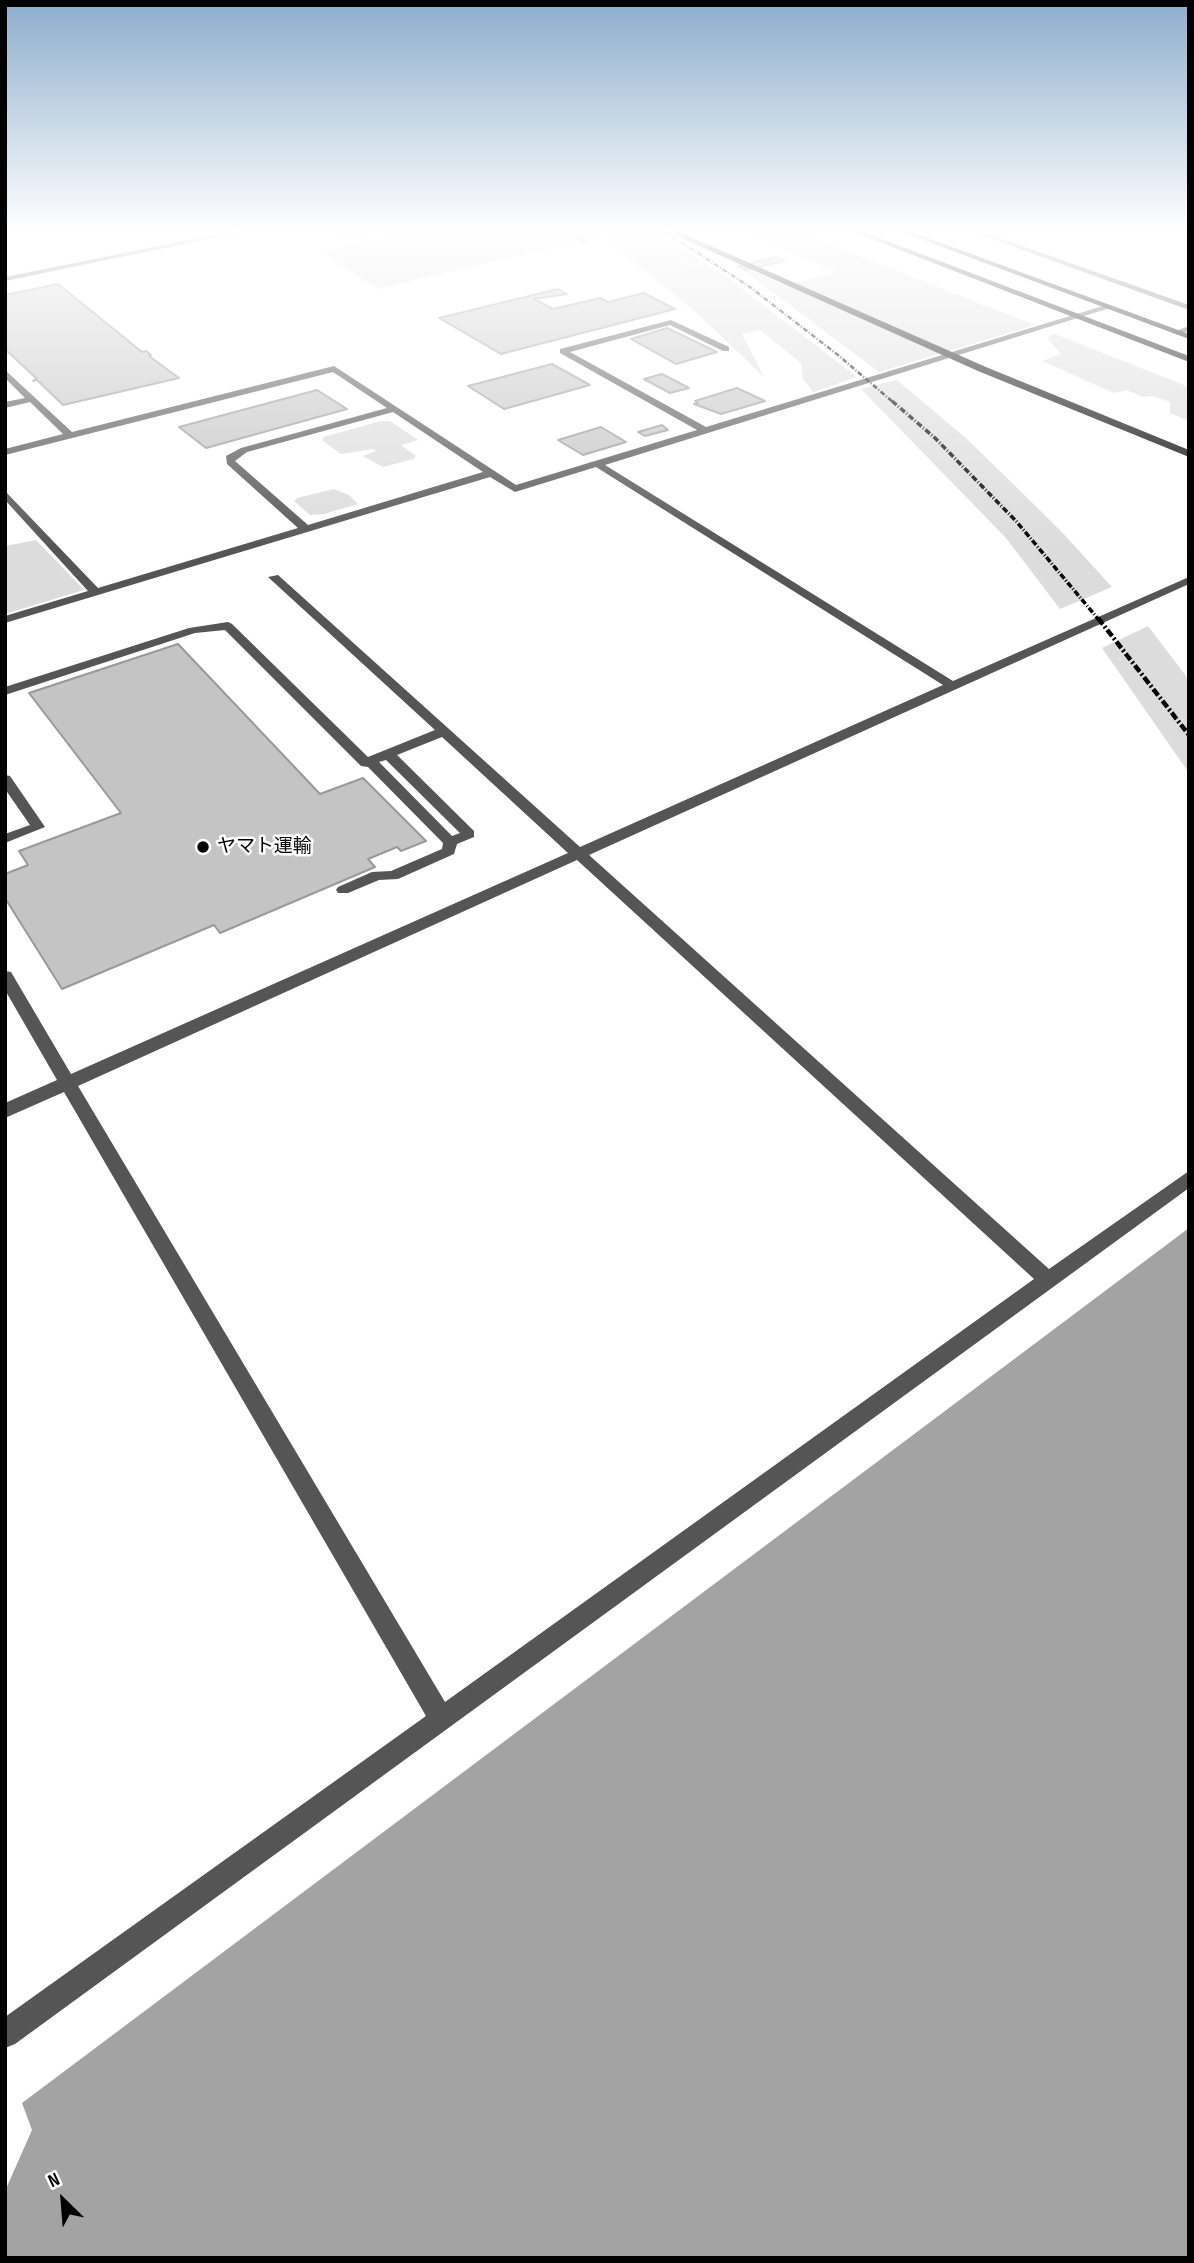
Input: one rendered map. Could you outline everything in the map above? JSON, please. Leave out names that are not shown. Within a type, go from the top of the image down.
[{"type":"highway","points":[[909,337],[1189,454]]},
{"type":"highway","points":[[952,341],[988,357]]},
{"type":"main road","points":[[1132,337],[1189,359]]},
{"type":"street","points":[[617,337],[563,351],[706,431]]},
{"type":"street","points":[[701,337],[726,349]]},
{"type":"street","points":[[5,452],[70,436],[140,413],[334,369],[515,489],[1012,337]]},
{"type":"street","points":[[5,373],[70,436]]},
{"type":"street","points":[[5,405],[32,399]]},
{"type":"street","points":[[306,529],[230,463],[229,458],[244,450],[395,409]]},
{"type":"street","points":[[597,464],[953,685]]},
{"type":"street","points":[[5,620],[491,473]]},
{"type":"street","points":[[5,494],[96,593]]},
{"type":"street","points":[[274,577],[1048,1280]]},
{"type":"street","points":[[5,1111],[1189,580]]},
{"type":"street","points":[[5,691],[193,630],[228,626],[366,763],[445,731]]},
{"type":"street","points":[[388,754],[469,834],[450,842]]},
{"type":"street","points":[[370,761],[450,842]]},
{"type":"street","points":[[5,779],[38,827],[5,839]]},
{"type":"street","points":[[342,890],[377,875],[393,876],[449,851],[450,842]]},
{"type":"street","points":[[5,976],[441,1719]]},
{"type":"street","points":[[5,2035],[1189,1178]]},
{"type":"shaded area","points":[[722,337],[743,337],[764,377]]},
{"type":"shaded area","points":[[768,337],[804,337],[857,377],[813,392],[803,379],[801,363]]},
{"type":"shaded area","points":[[832,337],[996,337],[879,372]]},
{"type":"shaded area","points":[[1049,337],[1062,337],[1189,387],[1189,421],[1170,413],[1170,402],[1153,396],[1143,397],[1127,390],[1114,393],[1042,361],[1061,354],[1048,339]]},
{"type":"shaded area","points":[[897,380],[967,439],[1060,530],[1112,587],[1060,609],[1006,538],[861,389]]},
{"type":"shaded area","points":[[390,421],[418,440],[401,445],[416,456],[414,459],[383,467],[363,456],[376,451],[373,449],[341,454],[323,441],[323,437]]},
{"type":"shaded area","points":[[334,489],[349,495],[358,504],[324,514],[310,515],[294,501],[297,498]]},
{"type":"shaded area","points":[[36,540],[84,590],[5,614],[5,546]]},
{"type":"shaded area","points":[[1148,626],[1189,680],[1189,773],[1102,648]]},
{"type":"shaded area","points":[[1189,1228],[1189,2258],[5,2258],[5,2191],[32,2130],[22,2103]]},
{"type":"building","points":[[5,337],[123,337],[142,352],[146,351],[179,378],[63,405],[37,380],[33,381],[37,379],[5,349]]},
{"type":"building","points":[[471,337],[568,337],[501,354]]},
{"type":"building","points":[[685,337],[717,352],[676,364],[631,339]]},
{"type":"building","points":[[552,364],[590,385],[504,409],[468,386]]},
{"type":"building","points":[[662,374],[689,388],[670,393],[644,379]]},
{"type":"building","points":[[737,388],[765,401],[721,414],[694,404],[698,403],[695,401]]},
{"type":"building","points":[[317,390],[347,409],[206,448],[179,427]]},
{"type":"building","points":[[662,425],[668,430],[645,436],[638,432]]},
{"type":"building","points":[[601,427],[626,442],[583,455],[558,440]]},
{"type":"building","points":[[178,644],[320,794],[363,778],[426,841],[401,851],[397,847],[368,859],[375,867],[220,933],[214,925],[62,989],[5,898],[5,874],[28,865],[19,851],[121,813],[29,693]]},
{"type":"railway","points":[[814,337],[894,403]]},
{"type":"railway","points":[[892,401],[935,438],[1016,521],[1099,620]]},
{"type":"railway","points":[[1098,618],[1189,735]]},
{"type":"place","name":"ヤマト運輸","points":[[203,847]]}]
